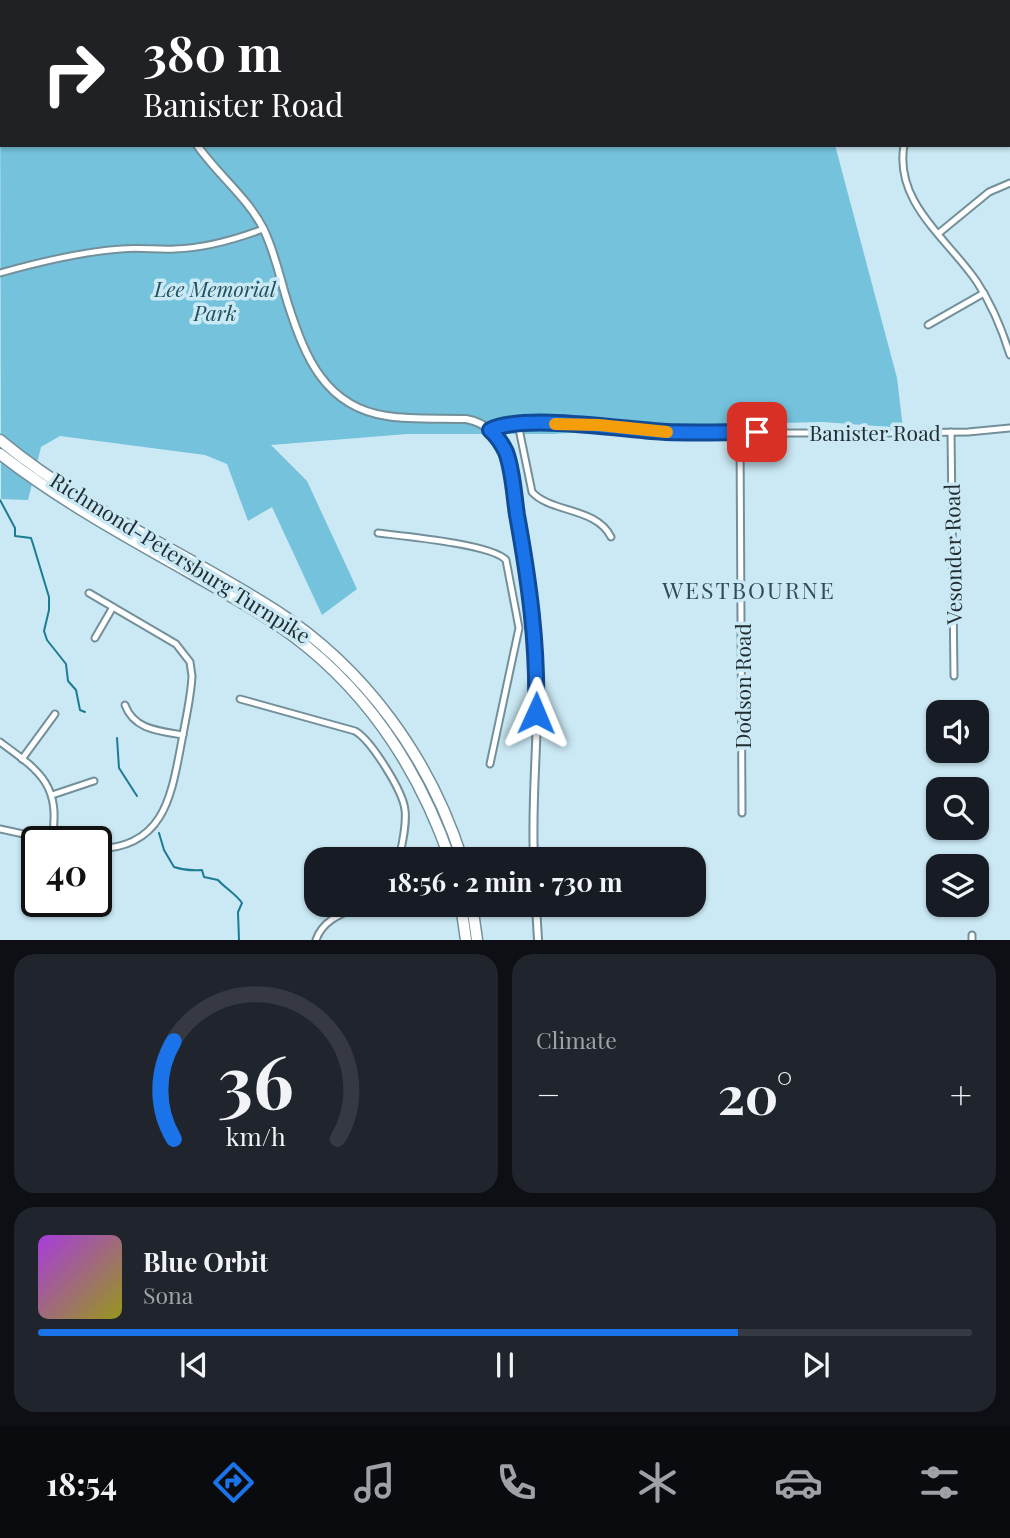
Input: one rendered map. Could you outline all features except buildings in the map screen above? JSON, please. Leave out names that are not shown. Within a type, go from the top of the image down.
[{"type":"highway","name":"Richmond-Petersburg Turnpike","points":[[0,440],[69,489],[266,604],[320,643],[360,681],[393,720],[431,782],[457,847]]},
{"type":"highway","name":"Richmond-Petersburg Turnpike","points":[[0,454],[83,512],[266,617],[323,661],[373,714],[400,752],[431,810],[445,847]]},
{"type":"highway","points":[[463,917],[466,940]]},
{"type":"highway","points":[[474,917],[477,940]]},
{"type":"street","points":[[199,147],[247,203],[263,229],[307,355],[320,378],[335,393],[356,407],[380,415],[472,420],[490,430],[503,446],[508,461],[533,618],[537,681],[532,813],[533,847]]},
{"type":"street","points":[[904,147],[903,174],[908,193],[984,293],[1010,355]]},
{"type":"street","points":[[939,233],[989,192],[1010,183]]},
{"type":"street","points":[[0,273],[122,248],[199,247],[226,242],[263,229]]},
{"type":"street","points":[[928,325],[984,293]]},
{"type":"street","points":[[518,424],[530,488],[535,496],[602,525],[611,537]]},
{"type":"street","name":"Banister Road","points":[[490,430],[503,425],[518,424],[599,425],[676,432],[951,432],[1010,428]]},
{"type":"street","name":"Dodson Road","points":[[740,432],[742,813]]},
{"type":"street","name":"Vesonder Road","points":[[951,432],[954,676]]},
{"type":"street","points":[[378,533],[416,537],[501,555],[507,562],[519,619],[511,671],[490,764]]},
{"type":"street","points":[[89,593],[168,638],[186,654],[192,676],[172,790],[162,815],[148,831],[131,842],[112,847]]},
{"type":"street","points":[[95,638],[113,607]]},
{"type":"street","points":[[519,619],[533,618]]},
{"type":"street","points":[[240,699],[355,731],[364,737],[396,786],[404,804],[406,818],[401,847]]},
{"type":"street","points":[[125,705],[137,723],[183,735]]},
{"type":"street","points":[[22,758],[55,714]]},
{"type":"street","points":[[0,742],[37,772],[52,795],[54,826]]},
{"type":"street","points":[[52,795],[94,781]]},
{"type":"street","points":[[0,829],[21,833]]},
{"type":"street","points":[[316,940],[326,923],[338,917]]},
{"type":"street","points":[[537,917],[538,940]]},
{"type":"green space","name":"Lee Memorial Park","points":[[0,147],[836,147],[897,378],[903,428],[823,422],[671,426],[552,434],[407,434],[271,445],[307,481],[357,589],[322,615],[272,507],[248,521],[227,464],[205,455],[60,436],[41,447],[28,500],[1,499]]},
{"type":"waterway","points":[[0,500],[15,528],[15,536],[31,538],[49,597],[44,631],[47,640],[66,664],[68,681],[76,690],[80,710],[85,712]]},
{"type":"waterway","points":[[117,738],[119,768],[137,796]]},
{"type":"waterway","points":[[159,833],[164,850],[174,867],[202,870],[204,877],[218,880],[242,903],[238,912],[239,940]]},
{"type":"slow traffic","points":[[555,424],[599,425],[667,432]]},
{"type":"district","name":"WESTBOURNE","points":[[749,589]]},
{"type":"route","points":[[536,713],[537,673],[533,609],[506,452],[490,430],[507,425],[532,424],[599,425],[666,432],[757,432]]}]
